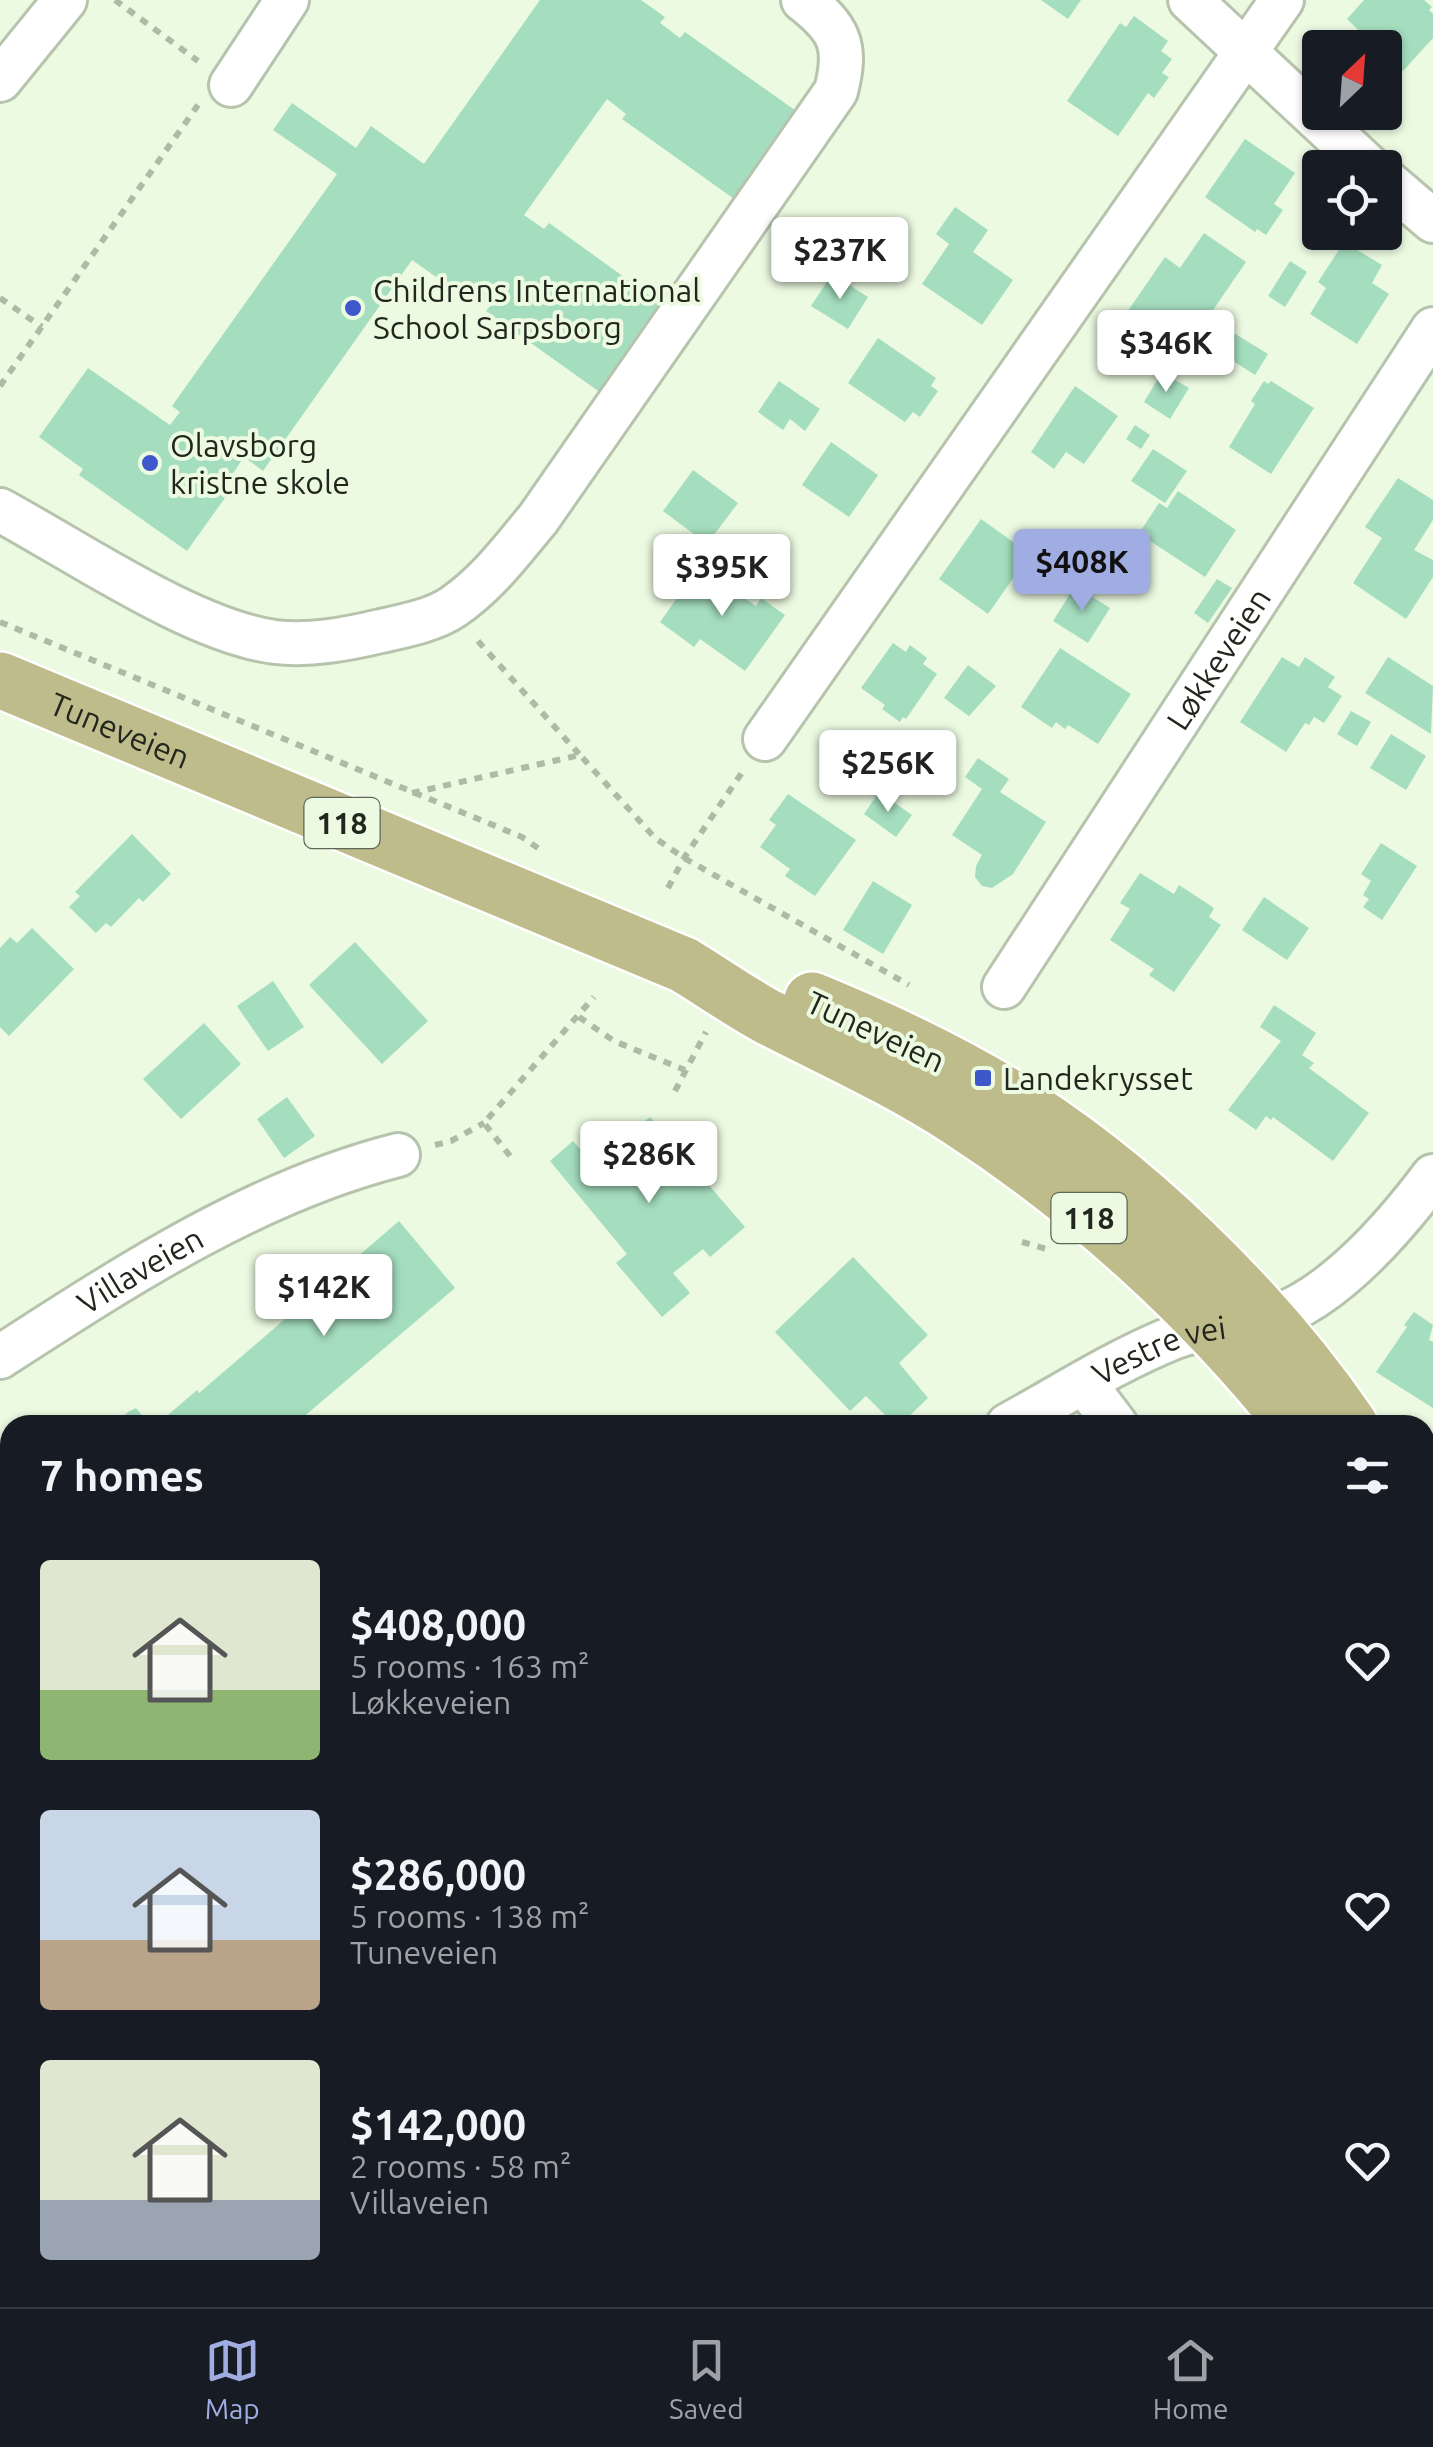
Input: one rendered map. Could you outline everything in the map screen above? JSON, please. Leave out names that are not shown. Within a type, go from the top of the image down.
[{"type":"main road","name":"Tuneveien","points":[[3,688],[684,965],[781,987],[925,1050],[1006,1095],[1160,1210],[1267,1320],[1342,1415]]},
{"type":"main road","name":"Tuneveien","points":[[684,965],[767,1016],[915,1092],[1040,1175],[1212,1330],[1286,1415]]},
{"type":"street","points":[[0,80],[65,0]]},
{"type":"street","points":[[225,80],[287,0]]},
{"type":"street","points":[[0,510],[156,597],[222,627],[275,642],[340,641],[450,610],[490,578],[538,519],[836,90],[841,71],[841,40],[803,0]]},
{"type":"street","points":[[1190,0],[1350,150]]},
{"type":"street","points":[[765,739],[1282,0]]},
{"type":"street","points":[[1402,195],[1433,221]]},
{"type":"street","name":"Løkkeveien","points":[[1004,987],[1433,329]]},
{"type":"street","name":"Villaveien","points":[[0,1357],[121,1279],[247,1212],[357,1166],[398,1155]]},
{"type":"street","name":"Vestre vei","points":[[1027,1415],[1175,1337],[1267,1320],[1299,1308],[1320,1295],[1376,1241],[1433,1176]]},
{"type":"street","points":[[1085,1384],[1108,1415]]},
{"type":"path","points":[[0,386],[225,80],[115,0]]},
{"type":"path","points":[[0,298],[42,327]]},
{"type":"path","points":[[450,610],[656,838],[684,858],[916,989]]},
{"type":"path","points":[[668,888],[765,739]]},
{"type":"path","points":[[410,794],[580,755]]},
{"type":"path","points":[[398,1155],[451,1141],[484,1124],[594,998]]},
{"type":"path","points":[[579,1016],[614,1041],[685,1070]]},
{"type":"path","points":[[675,1090],[714,1018]]},
{"type":"path","points":[[484,1124],[510,1156]]},
{"type":"building","points":[[540,0],[641,0],[665,17],[660,23],[680,38],[685,32],[799,113],[737,201],[622,119],[626,114],[607,99],[524,215],[544,229],[549,223],[663,305],[601,393],[486,311],[490,306],[470,292],[466,298],[412,260],[263,471],[244,457],[221,491],[227,495],[187,551],[79,475],[83,469],[39,437],[88,368],[170,425],[180,412],[172,406],[337,174],[273,130],[292,103],[356,148],[371,126],[424,164]]},
{"type":"building","points":[[1041,0],[1081,0],[1068,19]]},
{"type":"building","points":[[1364,0],[1424,0],[1432,7],[1429,10],[1433,14],[1433,38],[1403,71],[1402,30],[1358,30],[1347,19]]},
{"type":"building","points":[[1134,16],[1168,41],[1161,51],[1172,59],[1162,73],[1169,77],[1154,98],[1148,93],[1118,136],[1067,101],[1120,23],[1126,27]]},
{"type":"building","points":[[1245,139],[1295,173],[1274,204],[1283,210],[1266,235],[1257,229],[1255,232],[1205,197]]},
{"type":"building","points":[[955,207],[988,230],[973,252],[1013,280],[982,325],[922,284],[949,244],[936,234]]},
{"type":"building","points":[[1204,233],[1246,262],[1171,371],[1114,331],[1165,257],[1180,268]]},
{"type":"building","points":[[1339,250],[1357,250],[1382,265],[1372,283],[1389,294],[1357,344],[1310,314],[1326,288],[1318,282]]},
{"type":"building","points":[[1290,261],[1307,272],[1285,307],[1268,296]]},
{"type":"building","points":[[832,274],[868,297],[848,329],[811,306]]},
{"type":"building","points":[[1232,332],[1268,354],[1255,375],[1219,352]]},
{"type":"building","points":[[878,338],[936,378],[931,386],[938,391],[920,417],[913,412],[905,422],[848,383]]},
{"type":"building","points":[[1162,372],[1189,388],[1170,419],[1144,402]]},
{"type":"building","points":[[779,381],[820,409],[805,431],[790,419],[783,430],[758,412]]},
{"type":"building","points":[[1264,381],[1271,381],[1314,408],[1271,474],[1229,447]]},
{"type":"building","points":[[1075,386],[1118,416],[1084,464],[1066,452],[1054,469],[1031,452]]},
{"type":"building","points":[[1135,425],[1150,435],[1141,449],[1126,439]]},
{"type":"building","points":[[831,442],[878,475],[849,517],[802,485]]},
{"type":"building","points":[[1153,449],[1187,471],[1165,503],[1131,481]]},
{"type":"building","points":[[693,470],[738,503],[707,544],[663,511]]},
{"type":"building","points":[[1398,478],[1433,500],[1433,520],[1414,550],[1433,560],[1433,577],[1406,619],[1353,583],[1382,538],[1365,527]]},
{"type":"building","points":[[1178,491],[1236,530],[1205,577],[1147,539],[1150,534],[1142,529],[1159,503],[1167,508]]},
{"type":"building","points":[[981,519],[1030,554],[988,614],[939,579]]},
{"type":"building","points":[[1049,530],[1081,553],[1058,587],[1026,564]]},
{"type":"building","points":[[699,567],[756,606],[761,598],[785,615],[745,671],[700,639],[694,647],[660,622]]},
{"type":"building","points":[[1217,579],[1232,588],[1208,623],[1194,613]]},
{"type":"building","points":[[1075,586],[1110,608],[1088,643],[1053,621]]},
{"type":"building","points":[[893,643],[906,652],[910,645],[927,658],[923,664],[937,674],[900,722],[861,688]]},
{"type":"building","points":[[1060,648],[1131,694],[1098,744],[1068,725],[1065,729],[1056,722],[1052,728],[1021,707]]},
{"type":"building","points":[[1282,657],[1299,667],[1305,657],[1335,677],[1328,687],[1342,696],[1324,723],[1314,717],[1309,725],[1305,723],[1286,752],[1240,722]]},
{"type":"building","points":[[1388,657],[1433,686],[1431,734],[1365,693]]},
{"type":"building","points":[[968,665],[996,686],[969,716],[944,698]]},
{"type":"building","points":[[1351,711],[1371,722],[1357,746],[1337,734]]},
{"type":"building","points":[[1391,734],[1426,756],[1406,790],[1370,768]]},
{"type":"building","points":[[978,758],[1009,779],[1000,792],[1046,822],[1013,874],[992,888],[982,886],[975,877],[982,855],[952,835],[982,789],[965,777]]},
{"type":"building","points":[[879,792],[912,815],[896,837],[864,814]]},
{"type":"building","points":[[788,794],[856,840],[815,896],[785,876],[790,869],[760,847],[776,825],[769,820]]},
{"type":"building","points":[[132,834],[171,874],[143,902],[139,898],[111,927],[106,923],[96,933],[69,907],[80,896],[75,892]]},
{"type":"building","points":[[1381,843],[1417,866],[1382,920],[1363,907],[1369,899],[1363,895],[1371,881],[1361,874]]},
{"type":"building","points":[[1140,873],[1174,894],[1179,885],[1214,908],[1209,917],[1221,925],[1174,992],[1149,975],[1154,969],[1110,940],[1130,909],[1120,903]]},
{"type":"building","points":[[873,881],[912,905],[883,954],[843,930]]},
{"type":"building","points":[[1264,897],[1309,928],[1287,960],[1242,930]]},
{"type":"building","points":[[32,928],[74,969],[9,1036],[0,1027],[0,948],[10,937],[17,943]]},
{"type":"building","points":[[355,942],[428,1021],[382,1064],[309,985]]},
{"type":"building","points":[[273,981],[304,1027],[268,1051],[237,1006]]},
{"type":"building","points":[[1274,1005],[1316,1033],[1302,1055],[1314,1063],[1309,1068],[1369,1113],[1333,1161],[1273,1117],[1271,1120],[1266,1116],[1256,1130],[1228,1110],[1281,1041],[1260,1027]]},
{"type":"building","points":[[204,1023],[241,1064],[181,1119],[143,1079]]},
{"type":"building","points":[[287,1097],[315,1136],[284,1158],[257,1119]]},
{"type":"building","points":[[650,1117],[745,1227],[710,1257],[703,1249],[673,1273],[690,1293],[662,1317],[616,1263],[627,1254],[550,1161],[573,1141],[581,1150],[614,1122],[626,1137]]},
{"type":"building","points":[[399,1221],[455,1288],[306,1415],[168,1415],[197,1390],[199,1393]]},
{"type":"building","points":[[853,1257],[928,1335],[899,1363],[928,1398],[910,1415],[885,1415],[866,1396],[850,1411],[775,1332]]},
{"type":"building","points":[[1414,1312],[1433,1325],[1429,1340],[1433,1342],[1433,1408],[1376,1372]]},
{"type":"building","points":[[136,1408],[142,1415],[125,1415]]},
{"type":"place","name":"Childrens International School Sarpsborg","points":[[353,308]]},
{"type":"place","name":"Olavsborg kristne skole","points":[[150,463]]},
{"type":"place","name":"Landekrysset","points":[[983,1078]]}]
